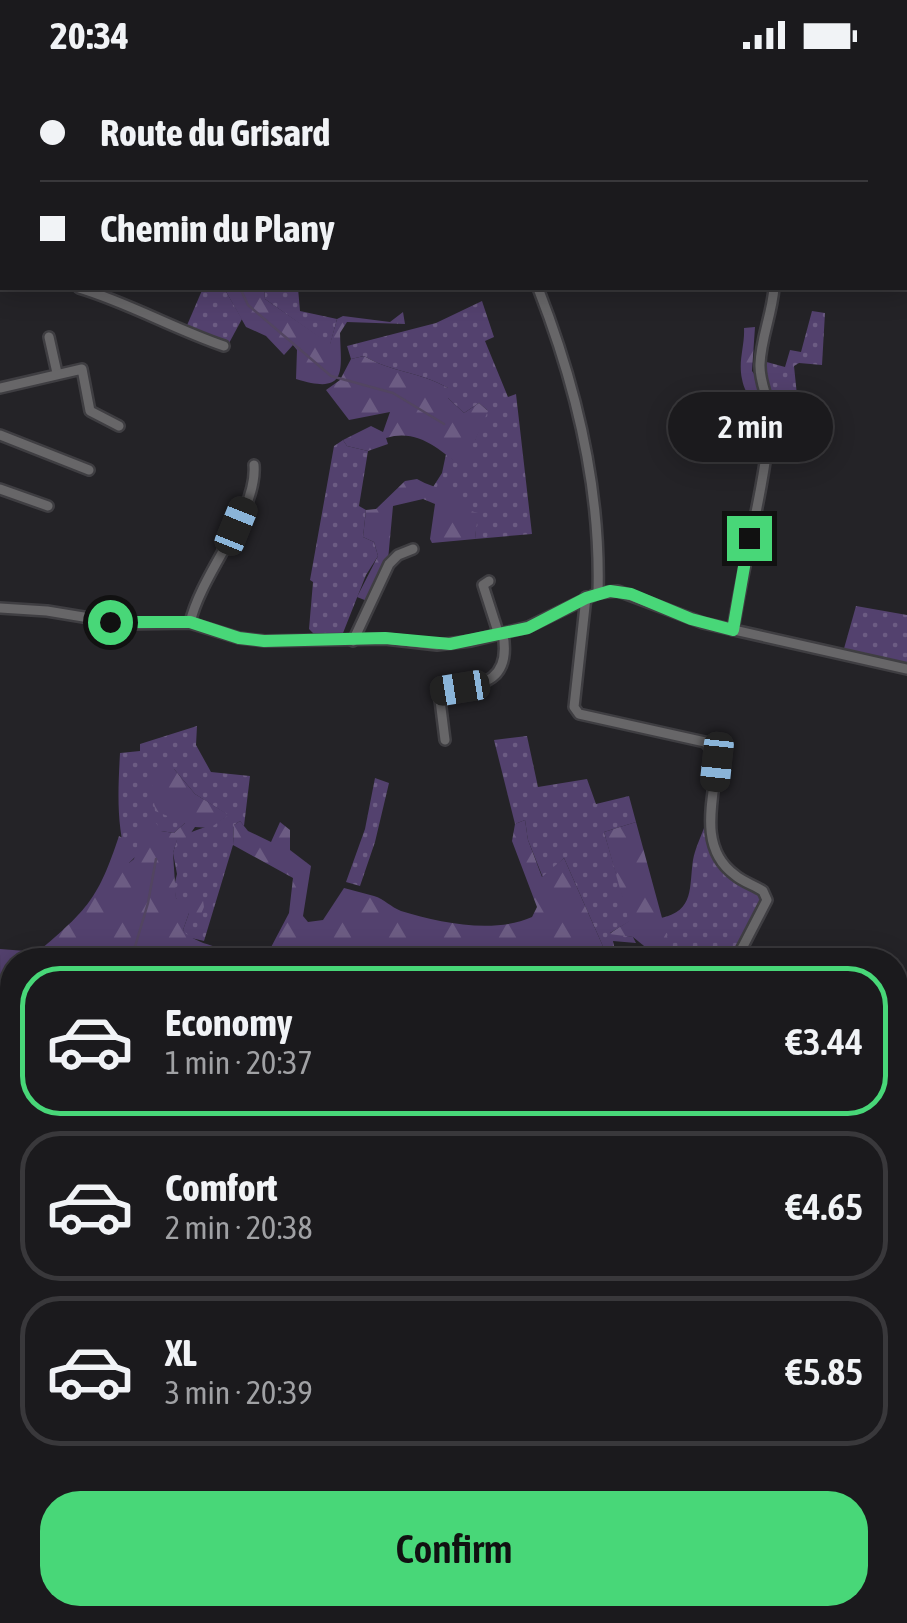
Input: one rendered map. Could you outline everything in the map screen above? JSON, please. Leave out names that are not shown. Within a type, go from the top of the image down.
[{"type":"street","points":[[85,290],[224,346]]},
{"type":"street","points":[[539,290],[591,466],[599,536],[598,593]]},
{"type":"street","points":[[733,630],[770,427],[770,409],[760,368],[774,290]]},
{"type":"street","points":[[48,337],[57,372]]},
{"type":"street","points":[[0,388],[82,369],[90,411],[118,426]]},
{"type":"street","points":[[0,435],[89,470]]},
{"type":"street","points":[[190,622],[204,582],[236,526],[255,477],[254,465]]},
{"type":"street","points":[[0,489],[48,506]]},
{"type":"street","points":[[353,640],[386,569],[398,556],[413,549]]},
{"type":"street","points":[[445,740],[439,692],[493,679],[504,661],[500,635],[482,586],[488,581]]},
{"type":"street","points":[[0,608],[48,611],[126,624],[190,622],[252,640],[385,638],[437,645],[500,635],[538,624],[598,593],[631,594],[691,619],[907,669]]},
{"type":"street","points":[[586,598],[574,707],[579,714],[705,742],[714,752],[717,762],[711,844],[722,864],[740,879],[764,890],[766,900],[742,948]]},
{"type":"green space","points":[[202,290],[225,290],[242,319],[228,345],[185,330]]},
{"type":"green space","points":[[225,290],[264,290],[265,299],[330,344],[337,319],[343,316],[390,322],[403,312],[405,324],[347,322],[340,333],[338,377],[325,384],[296,379],[297,350],[293,345],[284,355],[266,336],[246,327]]},
{"type":"green space","points":[[264,290],[298,290],[300,311],[337,319],[330,345],[265,299]]},
{"type":"green space","points":[[482,301],[494,337],[485,341],[508,397],[516,394],[532,534],[475,539],[477,514],[433,487],[442,473],[446,454],[464,468],[470,440],[475,440],[487,410],[479,403],[464,413],[448,398],[448,388],[364,356],[351,359],[347,346],[436,323]]},
{"type":"green space","points":[[812,311],[825,313],[822,365],[794,366],[798,405],[773,408],[763,361],[785,367],[790,350],[801,352]]},
{"type":"green space","points":[[755,327],[752,371],[764,398],[763,425],[741,372],[744,328]]},
{"type":"green space","points":[[364,356],[448,388],[448,398],[464,413],[479,403],[488,411],[475,441],[470,441],[471,467],[464,469],[428,443],[408,436],[386,438],[388,444],[368,451],[347,446],[343,440],[371,426],[383,432],[390,412],[349,420],[326,390],[340,380],[351,359]]},
{"type":"green space","points":[[343,440],[347,446],[368,451],[359,506],[366,510],[363,537],[374,542],[378,556],[366,575],[343,633],[314,634],[309,629],[313,582],[310,580],[334,446]]},
{"type":"green space","points":[[417,479],[449,493],[478,513],[475,539],[432,543],[435,504],[423,499],[393,506],[388,560],[367,601],[357,597],[378,556],[374,542],[363,537],[366,510],[376,509],[405,481]]},
{"type":"green space","points":[[856,606],[907,615],[907,666],[843,652]]},
{"type":"green space","points":[[197,726],[196,745],[211,772],[250,776],[244,826],[240,821],[234,825],[233,845],[204,941],[187,937],[183,930],[189,913],[176,898],[173,853],[177,839],[228,815],[195,794],[174,769],[186,822],[174,833],[161,831],[128,864],[119,809],[120,753],[140,751],[140,744]]},
{"type":"green space","points":[[527,736],[538,787],[587,779],[596,804],[629,796],[636,822],[604,832],[630,921],[610,933],[633,937],[636,943],[613,941],[614,948],[604,948],[564,858],[543,878],[528,840],[525,820],[515,824],[494,740]]},
{"type":"green space","points":[[174,769],[195,794],[229,815],[210,828],[195,827],[188,837],[177,840],[173,853],[176,898],[181,901],[202,894],[204,907],[201,914],[189,913],[183,930],[198,941],[222,948],[43,948],[89,902],[105,875],[119,836],[128,841],[129,863],[134,859],[141,830],[155,821],[161,831],[174,833],[185,823],[155,811],[152,783],[165,770]]},
{"type":"green space","points":[[375,778],[389,783],[360,886],[346,882],[365,829]]},
{"type":"green space","points":[[525,820],[542,877],[564,858],[604,948],[271,948],[289,913],[293,878],[233,845],[234,825],[240,821],[248,831],[271,842],[280,822],[290,830],[290,850],[311,866],[303,916],[308,922],[323,920],[344,888],[378,897],[397,909],[450,923],[484,926],[517,922],[532,917],[537,907],[512,841],[515,824]]},
{"type":"green space","points":[[636,822],[669,948],[647,948],[633,937],[609,934],[629,921],[604,832]]},
{"type":"green space","points":[[704,828],[714,859],[763,900],[740,948],[668,948],[661,918],[680,910],[685,903]]},
{"type":"waterway","points":[[241,290],[248,305],[331,376],[393,393],[444,424]]},
{"type":"waterway","points":[[135,948],[156,859]]},
{"type":"route","points":[[110,622],[190,622],[239,638],[264,641],[385,638],[437,645],[528,628],[586,598],[610,591],[631,594],[691,619],[733,630],[749,538]]}]
